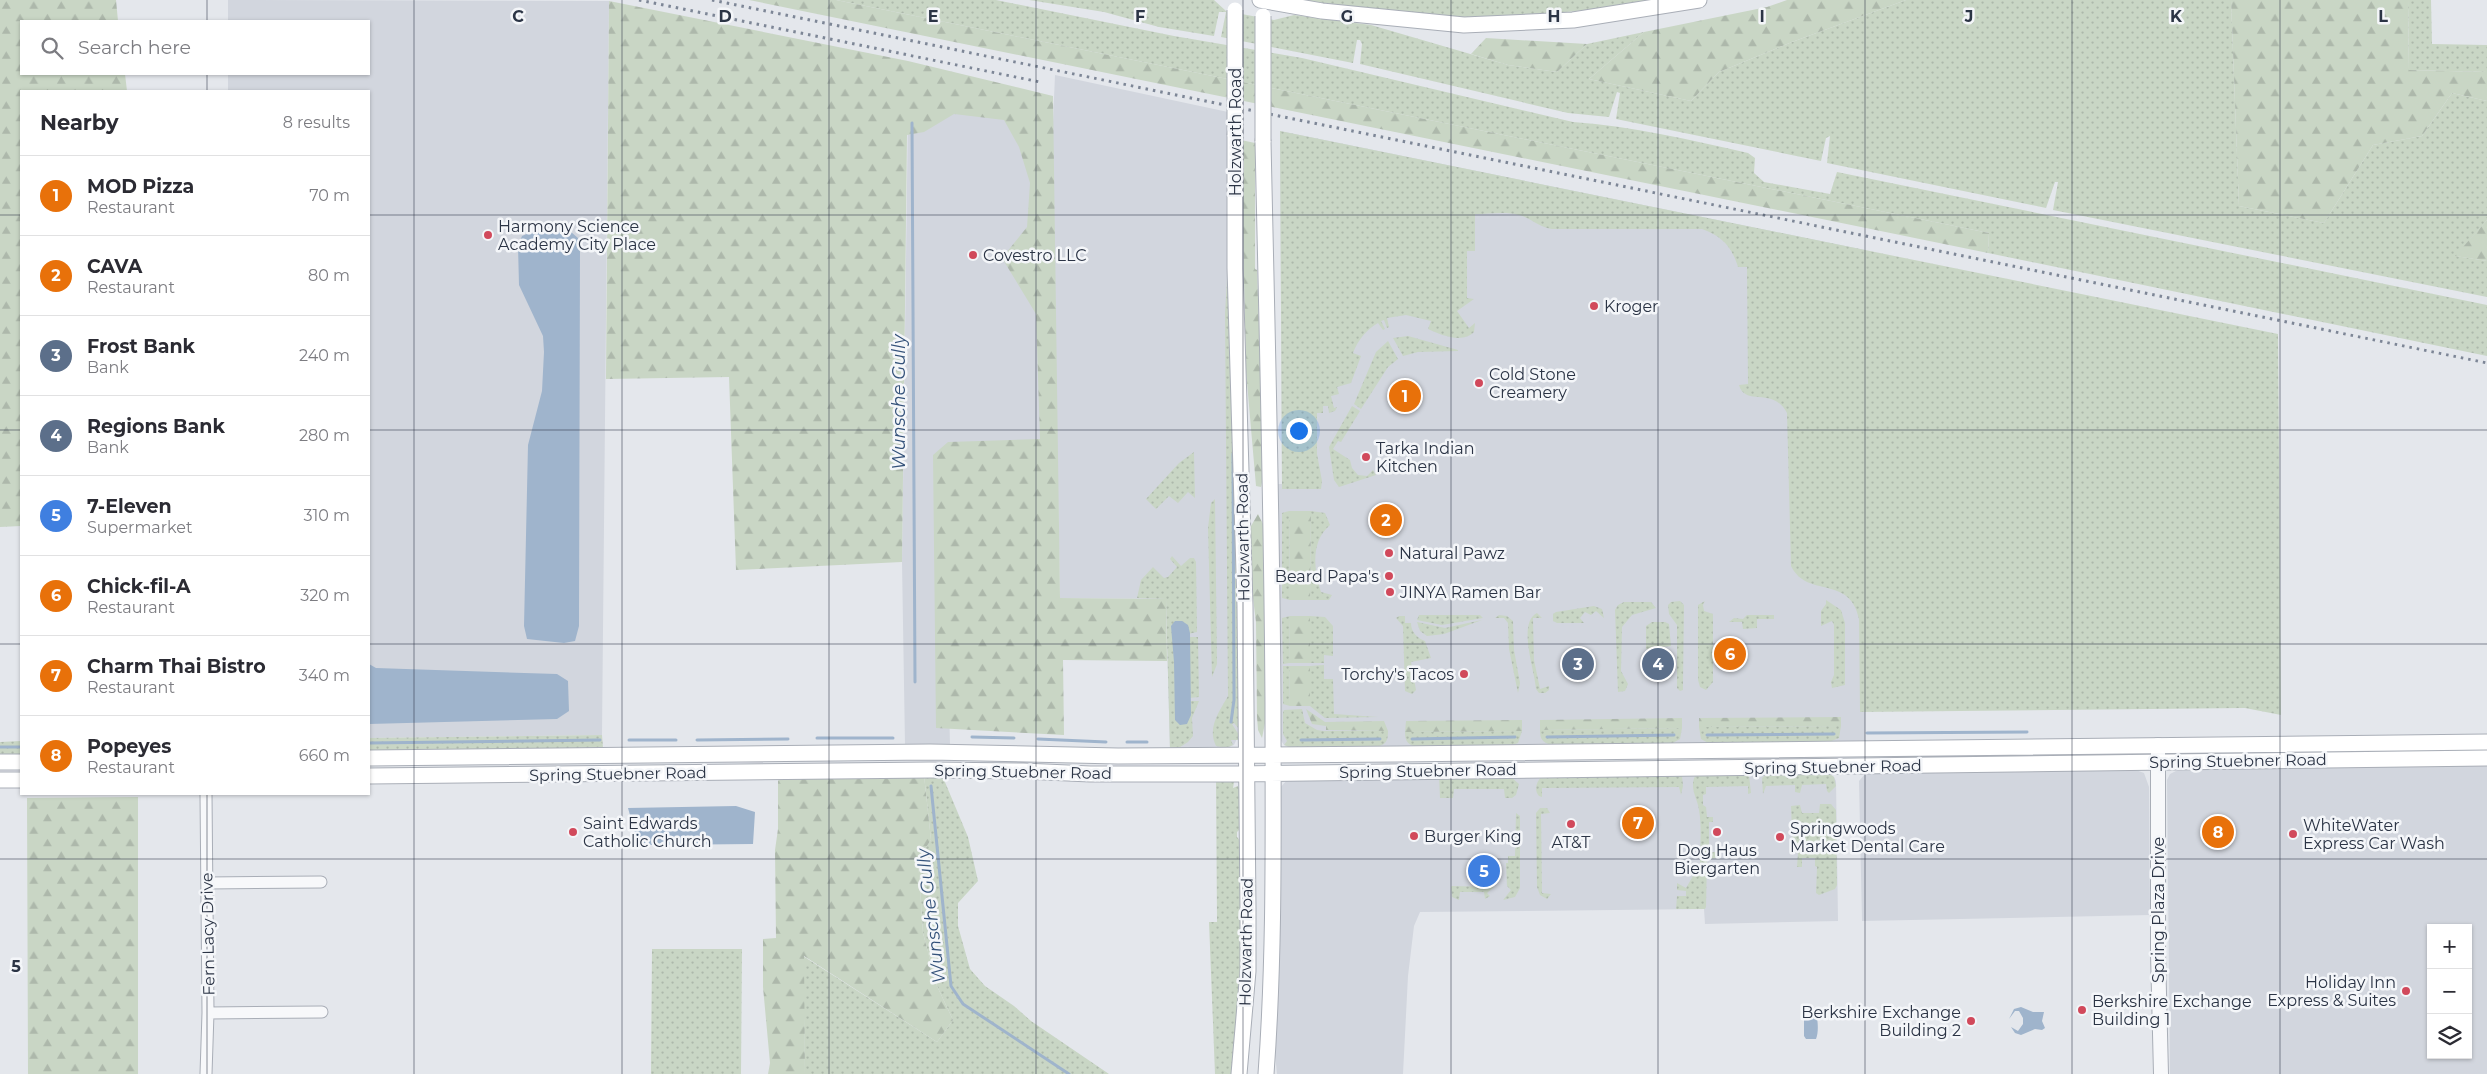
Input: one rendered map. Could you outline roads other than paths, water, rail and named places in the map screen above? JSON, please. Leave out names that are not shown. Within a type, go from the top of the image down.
[{"type":"main road","points":[[1262,4],[1339,14],[1464,25],[1573,20],[1699,0]]},
{"type":"main road","name":"Holzwarth Road","points":[[1262,4],[1263,141],[1272,502],[1274,949],[1266,1074]]},
{"type":"main road","name":"Holzwarth Road","points":[[1235,5],[1235,268],[1245,606],[1248,971],[1239,1074]]},
{"type":"main road","name":"Spring Stuebner Road","points":[[373,758],[930,752],[1089,756],[1273,755],[2487,742]]},
{"type":"main road","points":[[2354,760],[2356,743]]},
{"type":"main road","points":[[1846,767],[1852,748]]},
{"type":"main road","points":[[772,753],[772,772]]},
{"type":"main road","points":[[610,756],[610,774]]},
{"type":"main road","points":[[373,758],[373,776]]},
{"type":"main road","name":"Spring Stuebner Road","points":[[373,776],[930,770],[1090,774],[1273,774],[2487,758]]},
{"type":"main road","points":[[0,762],[20,762]]},
{"type":"main road","points":[[0,780],[20,780]]},
{"type":"main road","points":[[1241,1052],[1267,1056]]},
{"type":"street","name":"Spring Plaza Drive","points":[[2158,745],[2160,1074]]},
{"type":"street","name":"Fern Lacy Drive","points":[[206,795],[208,1013],[206,1074]]},
{"type":"street","points":[[207,883],[321,882]]},
{"type":"street","points":[[208,1013],[322,1012]]},
{"type":"water","points":[[571,232],[578,238],[580,247],[579,626],[575,641],[564,643],[527,639],[524,626],[528,445],[542,391],[544,352],[543,336],[519,285],[518,246],[522,236],[529,233]]},
{"type":"water","points":[[1175,621],[1182,621],[1188,625],[1190,633],[1191,715],[1187,724],[1180,725],[1175,720],[1171,626]]},
{"type":"water","points":[[370,665],[376,668],[557,674],[568,681],[569,711],[557,719],[370,724]]},
{"type":"water","points":[[736,806],[755,812],[753,844],[651,845],[637,841],[628,808]]},
{"type":"water","points":[[2021,1007],[2033,1012],[2044,1012],[2042,1021],[2045,1028],[2042,1030],[2035,1029],[2021,1035],[2015,1033],[2011,1027],[2018,1031],[2023,1024],[2023,1018],[2019,1011],[2015,1011],[2009,1019],[2014,1009]]},
{"type":"water","points":[[1806,1011],[1815,1011],[1818,1025],[1816,1039],[1806,1039],[1804,1036],[1804,1014]]},
{"type":"waterway","name":"Wunsche Gully","points":[[912,123],[915,682]]},
{"type":"waterway","points":[[1231,722],[1234,700],[1233,454]]},
{"type":"waterway","points":[[1867,733],[2027,732]]},
{"type":"waterway","points":[[1707,735],[1834,734]]},
{"type":"waterway","points":[[1547,737],[1674,735]]},
{"type":"waterway","points":[[972,737],[1014,738]]},
{"type":"waterway","points":[[1412,739],[1515,737]]},
{"type":"waterway","points":[[817,738],[893,738]]},
{"type":"waterway","points":[[697,740],[788,739]]},
{"type":"waterway","points":[[1038,739],[1106,742]]},
{"type":"waterway","points":[[1301,740],[1380,739]]},
{"type":"waterway","points":[[370,743],[600,740]]},
{"type":"waterway","points":[[629,740],[676,740]]},
{"type":"waterway","points":[[1127,742],[1147,742]]},
{"type":"waterway","points":[[0,747],[20,747]]},
{"type":"waterway","name":"Wunsche Gully","points":[[931,786],[951,986],[963,1004],[1069,1074]]},
{"type":"railway","points":[[639,0],[1040,82]]},
{"type":"railway","points":[[712,0],[2487,363]]},
{"type":"place","name":"Harmony Science Academy City Place","points":[[488,235]]},
{"type":"place","name":"Covestro LLC","points":[[973,255]]},
{"type":"place","name":"Kroger","points":[[1594,306]]},
{"type":"place","name":"Cold Stone Creamery","points":[[1479,383]]},
{"type":"place","name":"MOD Pizza","points":[[1405,396]]},
{"type":"place","name":"Tarka Indian Kitchen","points":[[1366,457]]},
{"type":"place","name":"CAVA","points":[[1386,520]]},
{"type":"place","name":"Natural Pawz","points":[[1389,553]]},
{"type":"place","name":"Beard Papa's","points":[[1389,576]]},
{"type":"place","name":"JINYA Ramen Bar","points":[[1390,592]]},
{"type":"place","name":"Chick-fil-A","points":[[1730,654]]},
{"type":"place","name":"Frost Bank","points":[[1578,664]]},
{"type":"place","name":"Regions Bank","points":[[1658,664]]},
{"type":"place","name":"Torchy's Tacos","points":[[1464,674]]},
{"type":"place","name":"Charm Thai Bistro","points":[[1638,823]]},
{"type":"place","name":"AT&T","points":[[1571,824]]},
{"type":"place","name":"Saint Edwards Catholic Church","points":[[573,832]]},
{"type":"place","name":"Dog Haus Biergarten","points":[[1717,832]]},
{"type":"place","name":"Popeyes","points":[[2218,832]]},
{"type":"place","name":"WhiteWater Express Car Wash","points":[[2293,834]]},
{"type":"place","name":"Burger King","points":[[1414,836]]},
{"type":"place","name":"Springwoods Market Dental Care","points":[[1780,837]]},
{"type":"place","name":"7-Eleven","points":[[1484,871]]},
{"type":"place","name":"Holiday Inn Express & Suites","points":[[2406,991]]},
{"type":"place","name":"Berkshire Exchange Building 1","points":[[2082,1010]]},
{"type":"place","name":"Berkshire Exchange Building 2","points":[[1971,1021]]}]
